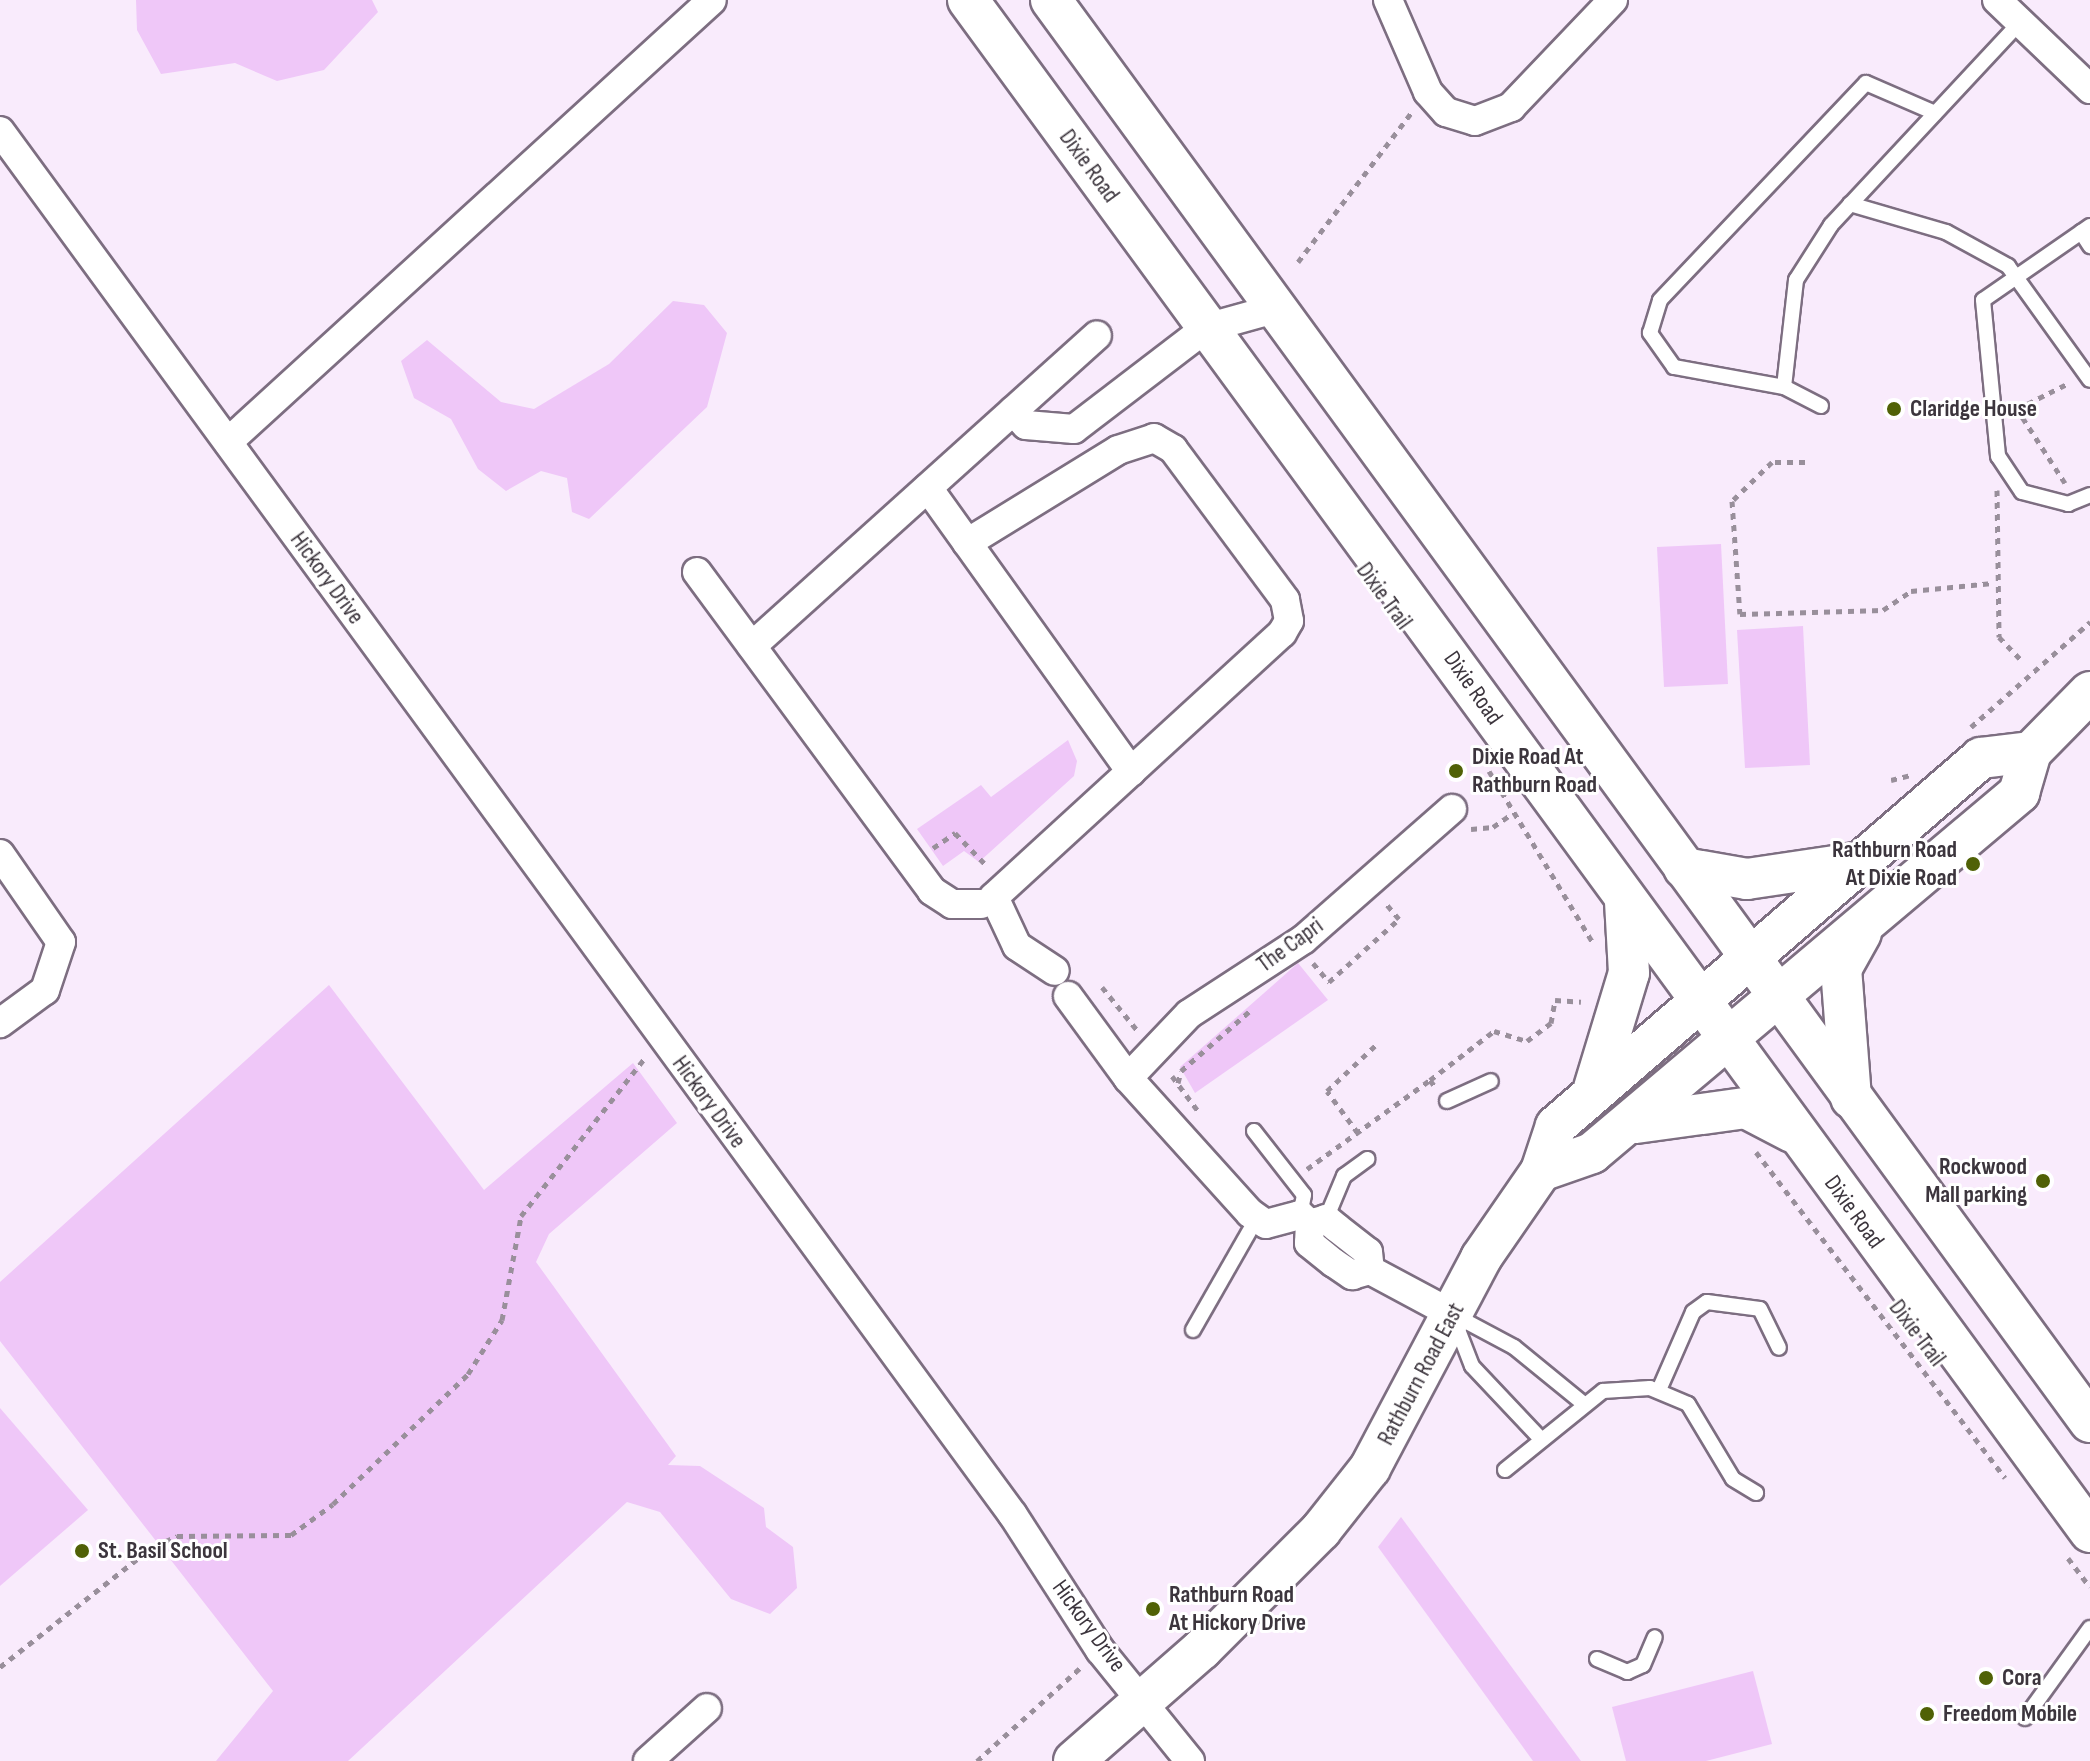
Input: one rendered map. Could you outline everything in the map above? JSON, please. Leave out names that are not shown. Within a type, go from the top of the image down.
[{"type":"main road","name":"Dixie Road","points":[[968,0],[1195,340],[1329,484],[1625,902],[1732,1039],[2076,1541]]},
{"type":"main road","points":[[1051,0],[2090,1422]]},
{"type":"main road","name":"Rathburn Road East","points":[[1541,1171],[1592,1153],[1732,1039],[2019,793],[2031,752],[2090,692]]},
{"type":"main road","name":"Rathburn Road East","points":[[1074,1761],[1146,1699],[1321,1530],[1370,1468],[1515,1201],[1541,1171],[1556,1126],[1855,863],[1981,758],[2031,752]]},
{"type":"main road","points":[[1684,868],[1747,879],[1855,863]]},
{"type":"main road","points":[[1591,1096],[1629,973],[1625,902]]},
{"type":"main road","points":[[1851,1098],[1841,969],[1865,926]]},
{"type":"main road","points":[[1623,1127],[1686,1111],[1746,1108],[1798,1136]]},
{"type":"street","points":[[228,442],[712,0]]},
{"type":"street","points":[[1388,0],[1428,92],[1460,119],[1497,115],[1613,0]]},
{"type":"street","points":[[1997,0],[2022,19],[2090,89]]},
{"type":"street","name":"Hickory Drive","points":[[0,131],[1013,1515],[1100,1650],[1146,1699],[1190,1761]]},
{"type":"street","points":[[1013,411],[1026,425],[1074,429],[1195,340],[1274,309]]},
{"type":"street","points":[[752,646],[1097,335]]},
{"type":"street","points":[[697,572],[932,891],[952,904],[990,892],[1131,772],[1282,633],[1289,621],[1285,600],[1173,449],[1154,438],[1118,450],[967,543]]},
{"type":"street","points":[[928,488],[1131,772]]},
{"type":"street","name":"The Capri","points":[[1128,1078],[1189,1014],[1304,939],[1452,809]]},
{"type":"street","points":[[0,854],[61,942],[45,990],[0,1023]]},
{"type":"street","points":[[990,892],[1017,946],[1055,971]]},
{"type":"street","points":[[1068,996],[1128,1078],[1257,1218],[1276,1224],[1312,1220],[1368,1252],[1370,1270],[1452,1314]]},
{"type":"street","points":[[648,1761],[707,1708]]},
{"type":"lane","points":[[1784,387],[1796,280],[1850,204],[2022,19]]},
{"type":"lane","points":[[1821,406],[1784,387],[1674,367],[1650,333],[1660,300],[1866,83],[1935,113]]},
{"type":"lane","points":[[1850,204],[1946,232],[2015,276],[2088,378]]},
{"type":"lane","points":[[2084,498],[2022,492],[1998,456],[1983,300],[2086,229],[2090,246]]},
{"type":"lane","points":[[1447,1101],[1491,1081]]},
{"type":"lane","points":[[1254,1131],[1304,1195],[1312,1220]]},
{"type":"lane","points":[[1312,1220],[1344,1176],[1367,1159]]},
{"type":"lane","points":[[1193,1330],[1257,1218]]},
{"type":"lane","points":[[1659,1390],[1684,1328],[1707,1302],[1760,1309],[1779,1348]]},
{"type":"lane","points":[[1452,1314],[1514,1347],[1584,1404]]},
{"type":"lane","points":[[1452,1314],[1472,1366],[1539,1437]]},
{"type":"lane","points":[[1505,1470],[1539,1437],[1584,1404],[1623,1387],[1659,1390],[1688,1404],[1733,1479],[1756,1493]]},
{"type":"lane","points":[[2025,1718],[2090,1628]]},
{"type":"lane","points":[[1597,1659],[1627,1672],[1643,1665],[1655,1637]]},
{"type":"path","points":[[1298,262],[1428,92]]},
{"type":"path","points":[[2084,498],[2017,409],[2088,378]]},
{"type":"path","points":[[1805,462],[1772,462],[1732,501],[1740,614],[1883,610],[1911,591],[1993,583]]},
{"type":"path","points":[[1997,489],[1993,583],[1999,637],[2023,662]]},
{"type":"path","points":[[1963,733],[2090,622]]},
{"type":"path","points":[[1485,764],[1597,949]]},
{"type":"path","points":[[1891,780],[1917,774]]},
{"type":"path","points":[[925,854],[955,833],[990,892]]},
{"type":"path","points":[[1102,987],[1140,1034]]},
{"type":"path","points":[[1291,1179],[1494,1031],[1527,1041],[1551,1023],[1555,1000],[1581,1002]]},
{"type":"path","points":[[0,1667],[154,1546],[177,1536],[291,1535],[333,1504],[468,1374],[502,1320],[521,1216],[537,1189],[665,1041]]},
{"type":"path","points":[[1358,1133],[1327,1091],[1378,1043]]},
{"type":"path","points":[[1430,1080],[1447,1101]]},
{"type":"path","name":"Dixie Trail","points":[[1749,1143],[2014,1490]]},
{"type":"path","points":[[2076,1541],[2090,1587]]},
{"type":"path","points":[[977,1761],[1072,1673]]},
{"type":"shaded area","points":[[136,0],[372,0],[378,12],[324,70],[277,81],[235,63],[161,74],[137,30]]},
{"type":"shaded area","points":[[673,301],[704,305],[727,333],[707,407],[589,519],[572,512],[567,478],[541,471],[506,491],[478,469],[451,419],[414,398],[401,361],[427,340],[501,402],[534,409],[609,364]]},
{"type":"shaded area","points":[[1721,544],[1728,684],[1664,687],[1657,547]]},
{"type":"shaded area","points":[[1803,626],[1810,765],[1745,768],[1737,630]]},
{"type":"shaded area","points":[[1068,740],[1077,761],[1074,776],[979,862],[964,851],[943,866],[917,829],[981,785],[991,797]]},
{"type":"shaded area","points":[[1298,963],[1328,1000],[1195,1093],[1180,1067]]},
{"type":"shaded area","points":[[329,985],[484,1190],[633,1063],[677,1123],[549,1234],[536,1262],[676,1456],[668,1465],[700,1466],[764,1508],[766,1527],[793,1547],[797,1588],[770,1614],[731,1599],[660,1512],[627,1502],[348,1761],[216,1761],[273,1691],[0,1341],[0,1282]]},
{"type":"shaded area","points":[[0,1408],[88,1510],[0,1586]]},
{"type":"shaded area","points":[[1401,1517],[1581,1761],[1533,1761],[1378,1547]]},
{"type":"shaded area","points":[[1753,1671],[1772,1744],[1706,1761],[1626,1761],[1612,1707]]},
{"type":"place","name":"Claridge House","points":[[1894,409]]},
{"type":"place","name":"Dixie Road At Rathburn Road","points":[[1456,771]]},
{"type":"place","name":"Rathburn Road At Dixie Road","points":[[1973,864]]},
{"type":"place","name":"Rockwood Mall parking","points":[[2043,1181]]},
{"type":"place","name":"St. Basil School","points":[[82,1551]]},
{"type":"place","name":"Rathburn Road At Hickory Drive","points":[[1153,1609]]},
{"type":"place","name":"Cora","points":[[1986,1678]]},
{"type":"place","name":"Freedom Mobile","points":[[1927,1714]]}]
